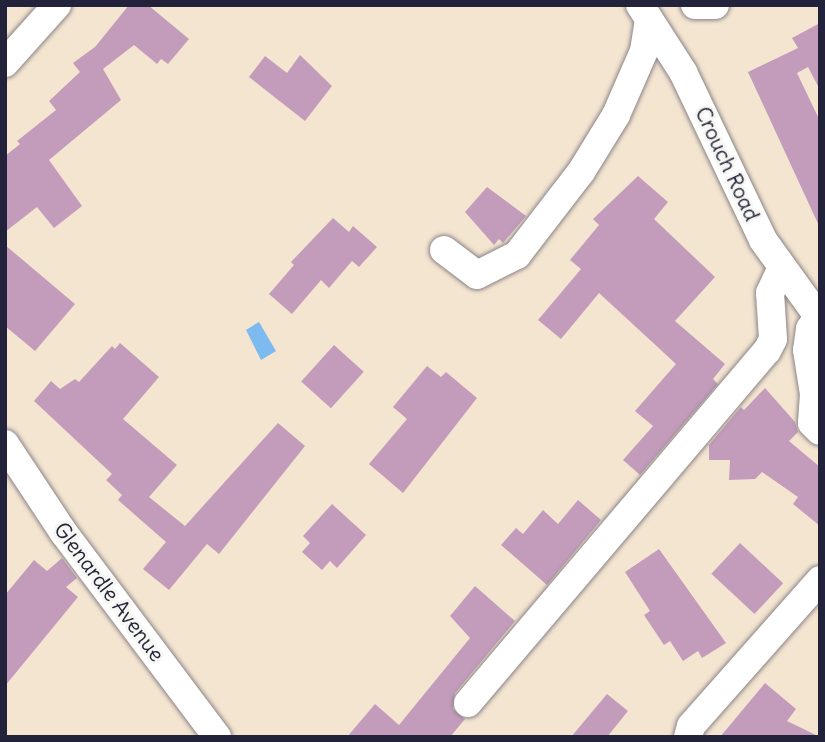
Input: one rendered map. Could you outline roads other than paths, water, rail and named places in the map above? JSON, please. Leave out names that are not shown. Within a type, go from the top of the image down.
[{"type":"street","points":[[5,63],[57,5]]},
{"type":"street","points":[[695,5],[715,5]]},
{"type":"street","points":[[444,250],[477,275],[517,255],[581,172],[616,115],[643,51],[644,12]]},
{"type":"street","name":"Crouch Road","points":[[644,12],[683,72],[781,269],[819,318]]},
{"type":"street","points":[[468,703],[767,351],[773,339],[770,293],[781,269]]},
{"type":"street","points":[[819,318],[810,329],[807,350],[814,394],[813,423],[820,431]]},
{"type":"street","name":"Glenardle Avenue","points":[[5,444],[64,533],[217,737]]},
{"type":"street","points":[[688,737],[691,726],[820,580]]},
{"type":"water","points":[[259,322],[276,351],[261,360],[246,330]]}]
